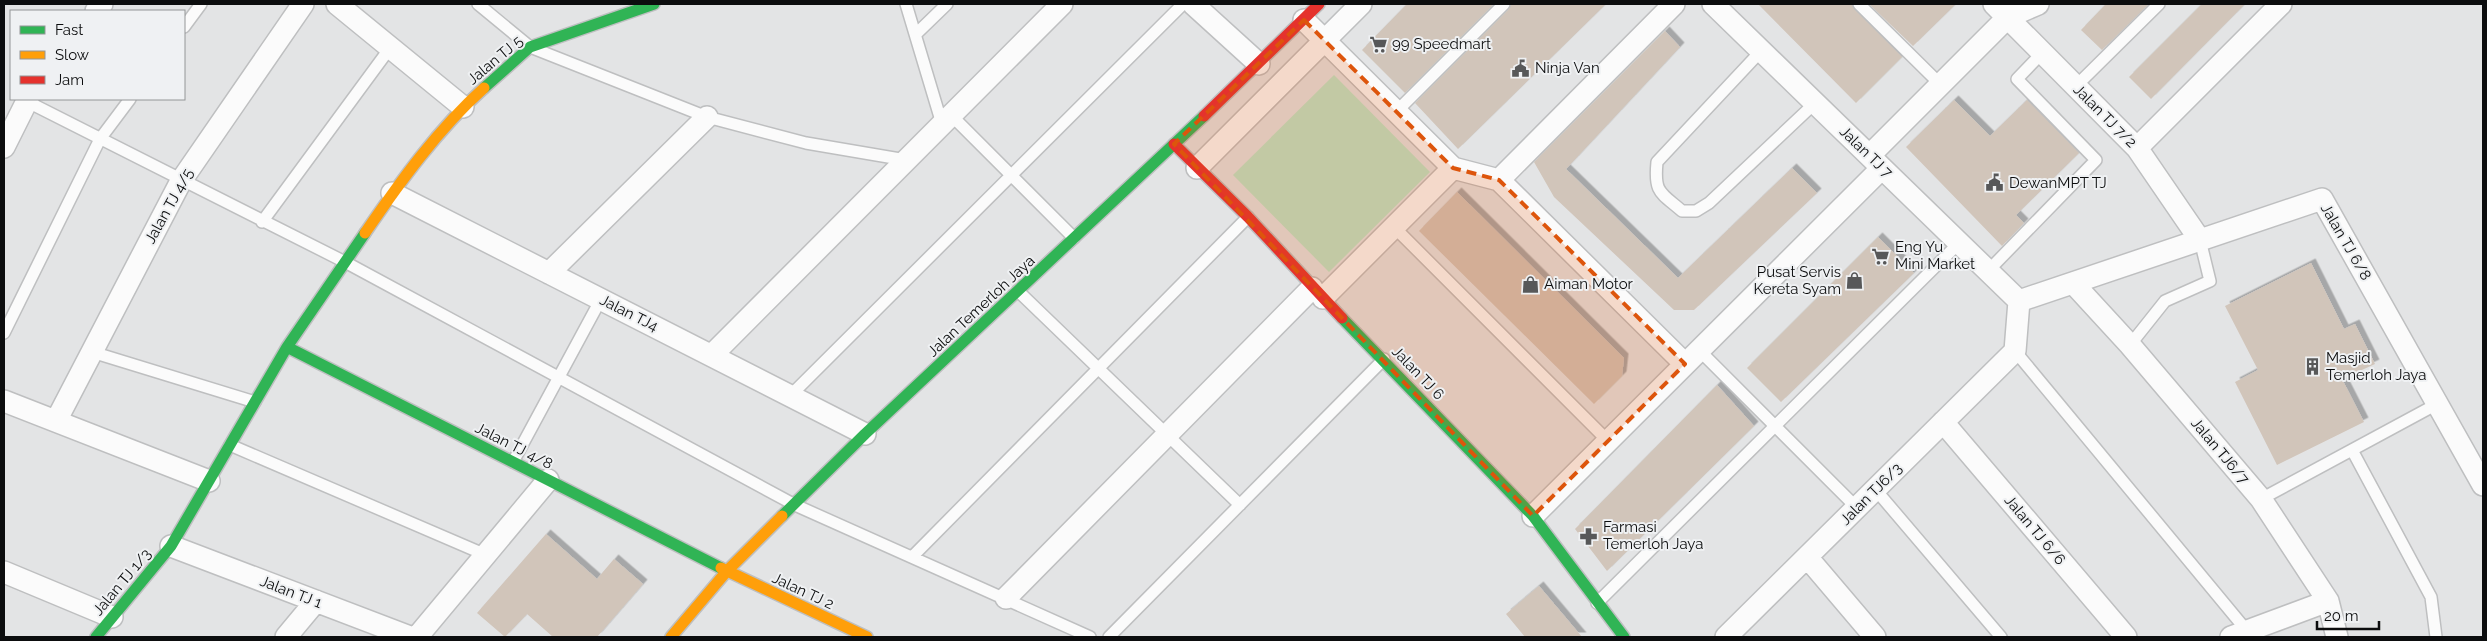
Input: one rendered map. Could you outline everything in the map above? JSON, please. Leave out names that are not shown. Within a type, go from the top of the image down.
[{"type":"street","name":"Jalan TJ 4/5","points":[[56,421],[181,180],[303,4]]},
{"type":"street","points":[[337,4],[463,107]]},
{"type":"street","name":"Jalan TJ 5","points":[[287,347],[392,192],[463,107],[530,48],[654,4]]},
{"type":"street","points":[[712,355],[1062,4]]},
{"type":"street","points":[[1193,4],[1259,64]]},
{"type":"street","points":[[1197,168],[1361,4]]},
{"type":"street","points":[[1499,180],[1674,4]]},
{"type":"street","name":"Jalan TJ 7","points":[[1713,4],[2019,301]]},
{"type":"street","points":[[1533,516],[1692,357],[1876,162],[2001,10],[2038,4]]},
{"type":"street","points":[[2137,148],[2281,4]]},
{"type":"street","points":[[1313,8],[1325,40],[1453,168],[1499,180],[1692,357]]},
{"type":"street","name":"Jalan Temerloh Jaya","points":[[671,637],[727,571],[865,434],[1259,64],[1313,8]]},
{"type":"street","name":"Jalan TJ 7/2","points":[[2001,10],[2137,148],[2200,240]]},
{"type":"street","points":[[4,146],[27,100]]},
{"type":"street","points":[[549,273],[707,117]]},
{"type":"street","name":"Jalan TJ 6","points":[[1174,144],[1248,217],[1318,293],[1384,359],[1533,516],[1624,637]]},
{"type":"street","points":[[1006,598],[1167,434],[1318,293],[1394,226],[1453,168]]},
{"type":"street","name":"Jalan TJ4","points":[[392,192],[865,434]]},
{"type":"street","name":"Jalan TJ 6/8","points":[[2019,301],[2322,199],[2483,482]]},
{"type":"street","name":"Jalan TJ6/7","points":[[2073,283],[2130,345],[2261,499],[2328,601],[2337,637]]},
{"type":"street","points":[[2015,351],[2019,301]]},
{"type":"street","name":"Jalan TJ 1/3","points":[[96,637],[171,546],[287,347]]},
{"type":"street","name":"Jalan TJ 4/8","points":[[287,347],[727,571]]},
{"type":"street","name":"Jalan TJ6/3","points":[[1736,634],[1807,557],[2015,351]]},
{"type":"street","points":[[4,401],[209,481]]},
{"type":"street","name":"Jalan TJ 6/6","points":[[1943,422],[2126,637]]},
{"type":"street","points":[[417,637],[548,480]]},
{"type":"street","name":"Jalan TJ 1","points":[[171,546],[410,637]]},
{"type":"street","points":[[1807,557],[1875,637]]},
{"type":"street","name":"Jalan TJ 2","points":[[727,571],[867,637]]},
{"type":"street","points":[[4,572],[112,617]]},
{"type":"street","points":[[286,637],[316,601]]},
{"type":"street","points":[[2239,634],[2328,601]]},
{"type":"lane","points":[[185,26],[201,4]]},
{"type":"lane","points":[[478,4],[530,48],[707,117],[806,143],[906,160]]},
{"type":"lane","points":[[906,4],[947,119],[1012,175],[1074,238]]},
{"type":"lane","points":[[916,34],[948,4]]},
{"type":"lane","points":[[790,395],[1183,4]]},
{"type":"lane","points":[[1397,111],[1504,4]]},
{"type":"lane","points":[[1859,4],[1940,84]]},
{"type":"lane","points":[[2076,86],[2159,4]]},
{"type":"lane","points":[[262,222],[390,48]]},
{"type":"lane","points":[[1761,51],[1657,162],[1655,178],[1658,190],[1682,211],[1696,211],[1709,203],[1814,102]]},
{"type":"lane","points":[[1988,271],[2096,160],[2017,79],[2042,53]]},
{"type":"lane","points":[[27,100],[262,222],[345,262],[795,505],[1090,637]]},
{"type":"lane","points":[[4,333],[100,139],[129,100]]},
{"type":"lane","points":[[912,557],[1248,217]]},
{"type":"lane","points":[[1394,226],[1608,441]]},
{"type":"lane","points":[[2130,345],[2165,301],[2210,281],[2200,240]]},
{"type":"lane","points":[[1598,603],[1959,243]]},
{"type":"lane","points":[[1018,291],[1240,505]]},
{"type":"lane","points":[[513,462],[601,299]]},
{"type":"lane","points":[[2015,351],[2239,634]]},
{"type":"lane","points":[[92,352],[255,402]]},
{"type":"lane","points":[[1692,357],[1775,426],[1857,508]]},
{"type":"lane","points":[[1110,637],[1384,359]]},
{"type":"lane","points":[[2261,499],[2437,404]]},
{"type":"lane","points":[[230,445],[486,555]]},
{"type":"lane","points":[[2352,450],[2431,597],[2436,637]]},
{"type":"lane","points":[[1875,489],[2001,637]]},
{"type":"highlighted area","points":[[1304,20],[1453,168],[1499,180],[1685,364],[1533,516],[1174,144]]},
{"type":"green space","points":[[1334,75],[1430,172],[1329,272],[1233,175]]},
{"type":"building","points":[[1407,4],[1494,4],[1405,93],[1362,50]]},
{"type":"building","points":[[1511,4],[1606,4],[1458,149],[1415,103],[1509,9]]},
{"type":"building","points":[[1758,4],[1852,4],[1854,9],[1902,57],[1856,103]]},
{"type":"building","points":[[1869,4],[1956,4],[1913,46]]},
{"type":"building","points":[[2106,4],[2149,4],[2102,50],[2081,30]]},
{"type":"building","points":[[2202,4],[2245,4],[2151,99],[2129,77]]},
{"type":"building","points":[[1665,31],[1680,47],[1566,169],[1678,278],[1792,168],[1817,193],[1694,310],[1674,310],[1554,197],[1534,162]]},
{"type":"building","name":"DewanMPT TJ","points":[[1954,100],[1990,136],[2027,100],[2079,153],[2016,215],[2024,223],[2002,246],[1906,147]]},
{"type":"building","points":[[1457,192],[1624,358],[1622,376],[1594,404],[1419,231]]},
{"type":"building","points":[[1878,237],[1914,273],[1781,402],[1747,368]]},
{"type":"building","name":"Masjid Temerloh Jaya","points":[[2311,263],[2344,329],[2355,324],[2375,364],[2342,379],[2364,422],[2277,465],[2235,382],[2258,370],[2225,306]]},
{"type":"building","points":[[1717,385],[1754,426],[1607,571],[1575,529]]},
{"type":"building","points":[[546,534],[597,579],[614,559],[643,584],[597,637],[553,637],[527,614],[505,637],[477,613]]},
{"type":"building","points":[[1539,586],[1582,637],[1525,637],[1506,614]]},
{"type":"traffic: fast","points":[[484,88],[530,47],[654,4]]},
{"type":"traffic: fast","points":[[782,516],[865,434],[1204,116]]},
{"type":"traffic: fast","points":[[96,637],[171,546],[287,347],[365,233]]},
{"type":"traffic: fast","points":[[1342,318],[1533,516],[1624,637]]},
{"type":"traffic: fast","points":[[287,347],[721,568]]},
{"type":"traffic: slow","points":[[365,233],[435,138],[484,88]]},
{"type":"traffic: slow","points":[[671,637],[727,571],[782,516]]},
{"type":"traffic: slow","points":[[721,568],[867,637]]},
{"type":"traffic: jam","points":[[1204,116],[1319,4]]},
{"type":"traffic: jam","points":[[1174,144],[1248,217],[1342,318]]},
{"type":"place","name":"99 Speedmart","points":[[1378,44]]},
{"type":"place","name":"Ninja Van","points":[[1521,68]]},
{"type":"place","name":"DewanMPT TJ","points":[[1995,183]]},
{"type":"place","name":"Eng Yu Mini Market","points":[[1881,256]]},
{"type":"place","name":"Pusat Servis Kereta Syam","points":[[1855,281]]},
{"type":"place","name":"Aiman Motor","points":[[1530,284]]},
{"type":"place","name":"Masjid Temerloh Jaya","points":[[2312,367]]},
{"type":"place","name":"Farmasi Temerloh Jaya","points":[[1589,536]]}]
